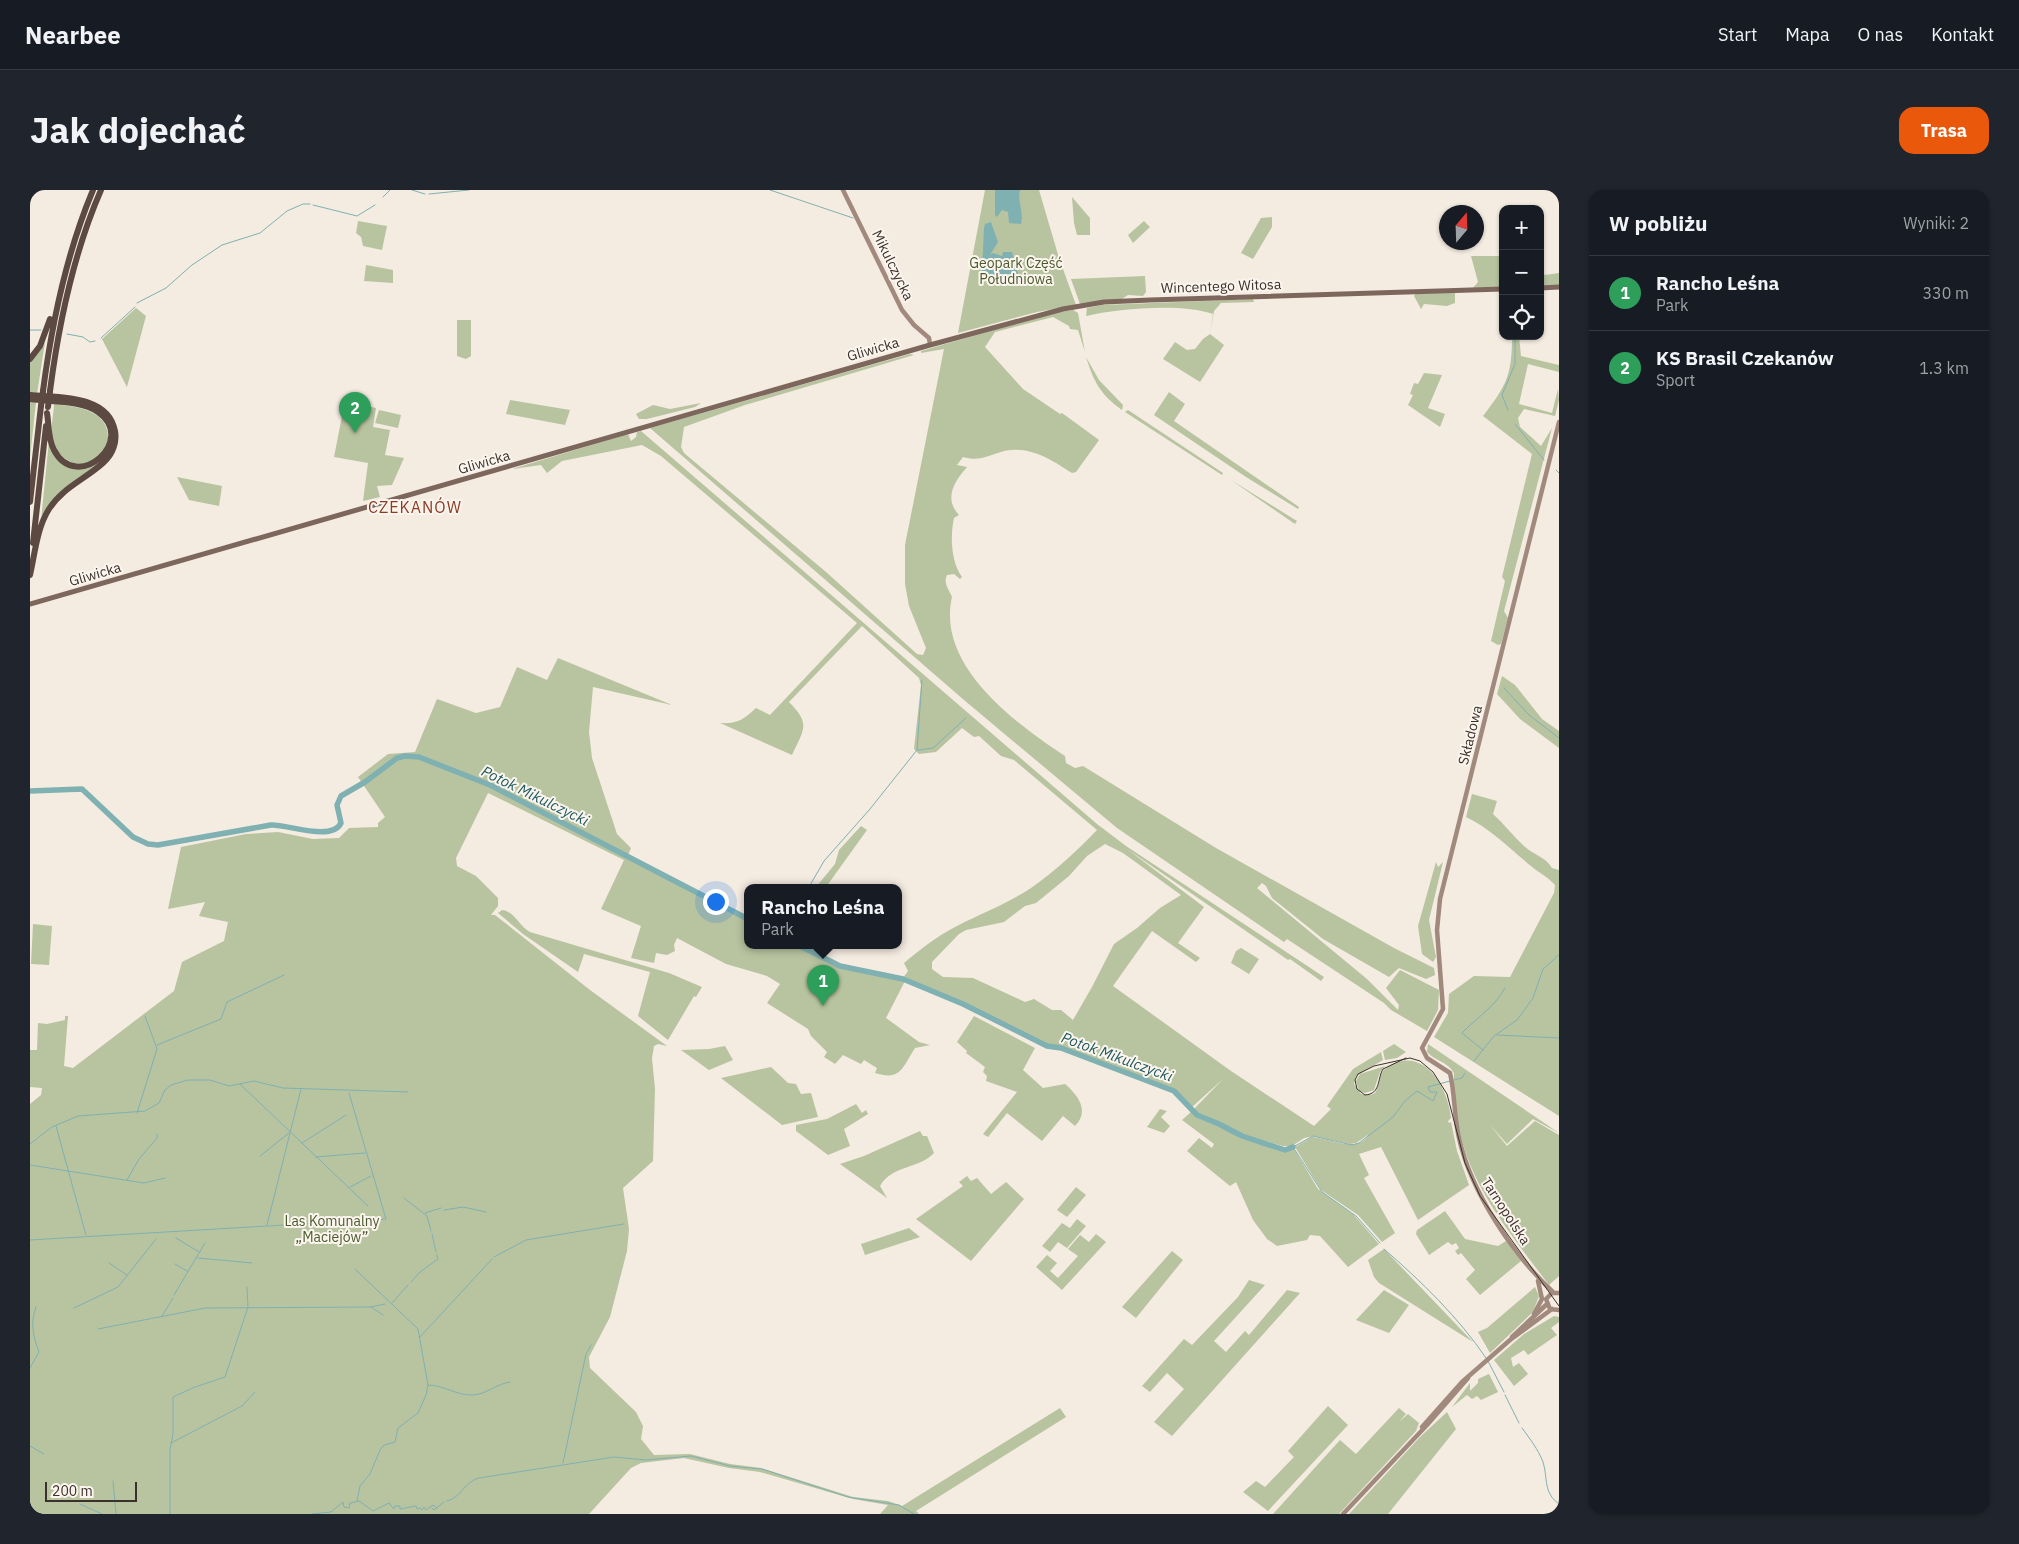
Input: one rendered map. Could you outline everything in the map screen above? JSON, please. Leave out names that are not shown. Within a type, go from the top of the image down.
[{"type":"highway","points":[[30,359],[45,335],[93,190]]},
{"type":"highway","points":[[46,391],[70,282],[85,230],[101,190]]},
{"type":"highway","points":[[30,573],[52,331],[63,280]]},
{"type":"highway","points":[[30,395],[93,404],[106,413],[116,434],[113,449],[105,461],[63,492],[49,509],[39,533],[30,573]]},
{"type":"highway","points":[[30,399],[82,406],[98,412],[109,428],[110,441],[106,453],[96,462],[89,465],[73,466],[66,462],[54,451],[45,408]]},
{"type":"highway","points":[[30,501],[45,408]]},
{"type":"highway","points":[[30,488],[30,501]]},
{"type":"main road","name":"Mikulczycka","points":[[844,190],[902,310],[914,325],[929,338],[930,345]]},
{"type":"main road","points":[[1544,288],[1559,287]]},
{"type":"main road","name":"Wincentego Witosa","points":[[944,341],[1029,317],[1104,302],[1499,289]]},
{"type":"main road","name":"Gliwicka","points":[[30,604],[944,341]]},
{"type":"main road","name":"Składowa","points":[[1422,1052],[1424,1043],[1443,1009],[1437,930],[1441,894],[1559,422]]},
{"type":"main road","name":"Tarnopolska","points":[[1422,1052],[1428,1059],[1448,1071],[1451,1076],[1458,1133],[1470,1176],[1490,1212],[1548,1296]]},
{"type":"main road","points":[[1510,1340],[1540,1307],[1542,1299],[1537,1278]]},
{"type":"main road","name":"Tarnopolska","points":[[1537,1278],[1556,1293]]},
{"type":"main road","points":[[1530,1318],[1547,1304],[1548,1296],[1556,1293]]},
{"type":"main road","points":[[1547,1304],[1552,1309],[1559,1310]]},
{"type":"main road","points":[[1343,1514],[1468,1378],[1510,1340],[1552,1309]]},
{"type":"green space","name":"Geopark Część Południowa","points":[[985,190],[1039,190],[1059,258],[1076,305],[1037,312],[958,333]]},
{"type":"green space","points":[[1072,197],[1090,218],[1090,235],[1077,235]]},
{"type":"green space","points":[[1272,217],[1272,227],[1253,259],[1241,253],[1261,218]]},
{"type":"green space","points":[[358,221],[387,226],[382,250],[363,246],[361,237],[356,233]]},
{"type":"green space","points":[[1144,221],[1150,227],[1133,243],[1128,235]]},
{"type":"green space","points":[[1471,256],[1499,256],[1499,287],[1473,288],[1478,282]]},
{"type":"green space","points":[[366,265],[393,270],[393,283],[364,281]]},
{"type":"green space","points":[[1559,273],[1559,285],[1544,286],[1544,274]]},
{"type":"green space","points":[[1145,276],[1146,292],[1143,296],[1128,295],[1122,299],[1080,304],[1071,279]]},
{"type":"green space","points":[[1416,293],[1455,293],[1455,303],[1447,306],[1424,304],[1421,309],[1414,296]]},
{"type":"green space","points":[[1253,299],[1254,302],[1221,303],[1214,311],[1210,334],[1213,314],[1200,311],[1150,308],[1086,316],[1087,308],[1102,305]]},
{"type":"green space","points":[[136,308],[146,316],[127,387],[102,339]]},
{"type":"green space","points":[[1073,310],[1078,313],[1085,352],[1078,330],[1070,329],[1069,326],[1053,317],[995,332],[985,347],[1023,389],[1060,414],[1062,413],[1099,440],[1076,472],[1072,473],[1040,455],[1023,450],[1004,451],[974,459],[963,457],[957,465],[967,467],[958,478],[951,496],[954,509],[959,515],[954,518],[952,549],[958,571],[962,577],[960,579],[954,574],[947,575],[946,581],[952,597],[950,622],[956,646],[968,669],[984,690],[1003,710],[1065,756],[1066,763],[1075,768],[1083,766],[1216,848],[1394,948],[1434,968],[1435,975],[1426,979],[1399,968],[1389,977],[1323,939],[1272,898],[1266,886],[1262,883],[1257,888],[1367,979],[1398,1010],[1399,1005],[1386,988],[1400,970],[1439,990],[1438,1010],[1427,1031],[1391,1010],[1384,1003],[1287,939],[1284,942],[1117,828],[964,700],[650,428],[910,354],[914,355],[745,405],[684,427],[681,447],[684,453],[826,572],[917,654],[923,655],[926,648],[909,606],[905,584],[905,545],[944,349],[921,353],[921,351],[1053,313]]},
{"type":"green space","points":[[457,320],[471,320],[471,356],[466,359],[457,356]]},
{"type":"green space","points":[[1210,334],[1224,345],[1200,382],[1163,359],[1175,342],[1187,350],[1195,349]]},
{"type":"green space","points":[[1512,340],[1519,340],[1521,356],[1559,365],[1559,372],[1528,364],[1519,404],[1552,413],[1558,389],[1559,400],[1555,416],[1524,409],[1518,418],[1520,427],[1541,446],[1552,428],[1504,611],[1508,618],[1501,644],[1498,645],[1491,641],[1505,581],[1502,577],[1532,454],[1483,416],[1503,387],[1511,361]]},
{"type":"green space","points":[[45,342],[37,394],[30,393],[30,361]]},
{"type":"green space","points":[[1086,357],[1099,380],[1123,405],[1122,410],[1103,393],[1092,374]]},
{"type":"green space","points":[[1424,373],[1442,375],[1428,408],[1445,414],[1440,427],[1408,405],[1413,395],[1410,394],[1414,383],[1418,384]]},
{"type":"green space","points":[[1169,392],[1185,404],[1174,421],[1299,507],[1298,509],[1246,477],[1154,415]]},
{"type":"green space","points":[[54,399],[82,403],[95,408],[86,406],[68,404]]},
{"type":"green space","points":[[510,400],[570,410],[565,425],[506,414]]},
{"type":"green space","points":[[30,401],[36,402],[30,458]]},
{"type":"green space","points":[[345,401],[376,408],[373,427],[390,430],[385,455],[404,458],[392,485],[377,486],[380,497],[363,501],[368,463],[334,457]]},
{"type":"green space","points":[[701,403],[695,407],[647,419],[639,419],[636,414],[653,405],[670,409]]},
{"type":"green space","points":[[54,404],[91,412],[104,423],[108,432],[108,443],[95,460],[81,464],[75,463],[69,461],[55,448],[52,437]]},
{"type":"green space","points":[[95,408],[99,410],[106,415],[111,422],[113,439],[111,448],[103,461],[75,480],[55,498],[41,521],[49,440],[59,460],[68,466],[77,468],[95,464],[103,458],[112,442],[109,420]]},
{"type":"green space","points":[[379,410],[401,415],[398,428],[375,423]]},
{"type":"green space","points":[[1128,410],[1223,473],[1222,475],[1125,412]]},
{"type":"green space","points":[[641,431],[1097,824],[1126,846],[1324,977],[1321,981],[1290,959],[1288,960],[1127,849],[1204,907],[1178,943],[1200,958],[1196,962],[1152,931],[1113,986],[1231,1071],[1314,1126],[1331,1109],[1327,1106],[1353,1069],[1381,1052],[1383,1060],[1356,1076],[1354,1084],[1361,1094],[1371,1095],[1375,1093],[1382,1073],[1386,1068],[1399,1062],[1411,1061],[1422,1064],[1439,1082],[1445,1093],[1451,1118],[1448,1121],[1449,1123],[1451,1122],[1457,1151],[1469,1185],[1418,1220],[1381,1147],[1359,1154],[1369,1175],[1364,1178],[1395,1233],[1382,1242],[1358,1215],[1321,1190],[1295,1147],[1312,1137],[1350,1144],[1314,1136],[1304,1138],[1292,1146],[1283,1146],[1242,1135],[1221,1123],[1204,1118],[1194,1109],[1223,1079],[1192,1107],[1172,1089],[1065,1048],[1046,1045],[964,1004],[903,978],[908,971],[904,963],[936,938],[966,921],[1004,904],[1031,888],[1082,846],[1097,830],[1014,760],[1001,756],[979,736],[974,737],[962,728],[936,752],[919,754],[914,749],[921,685],[919,678],[862,626],[789,702],[803,722],[800,739],[792,755],[720,723],[731,723],[740,720],[756,708],[770,715],[857,623],[661,456],[642,445],[562,461],[547,473],[541,465],[512,469],[628,434],[631,441],[636,437],[637,432]],"holes":[[[1105,844],[1123,853],[1181,895],[1160,908],[1137,928],[1114,944],[1073,1020],[1061,1010],[1052,1010],[1034,999],[1025,1002],[973,978],[943,977],[932,969],[932,962],[959,934],[966,930],[1004,922],[1025,906],[1036,903],[1069,876],[1087,856]],[[1368,1135],[1363,1141],[1357,1143],[1350,1144],[1356,1143]]]},
{"type":"green space","points":[[177,477],[222,486],[219,506],[189,500]]},
{"type":"green space","points":[[1231,480],[1297,521],[1295,524]]},
{"type":"green space","name":"Las Komunalny „Maciejów”","points":[[558,658],[672,705],[593,687],[589,732],[592,758],[617,834],[631,848],[627,858],[744,918],[744,949],[803,949],[835,966],[905,981],[886,1018],[919,1042],[930,1045],[915,1048],[903,1067],[896,1074],[884,1075],[875,1073],[877,1068],[864,1060],[861,1064],[843,1055],[835,1064],[824,1057],[827,1052],[811,1036],[808,1029],[767,1003],[780,984],[767,976],[726,964],[677,938],[674,945],[675,951],[667,955],[656,953],[654,963],[631,958],[641,926],[601,909],[624,860],[488,793],[456,858],[457,866],[476,876],[498,898],[498,906],[491,915],[495,915],[590,990],[667,1046],[658,1044],[654,1046],[652,1058],[655,1089],[653,1161],[623,1188],[629,1229],[627,1251],[610,1317],[589,1357],[590,1368],[636,1412],[643,1426],[641,1439],[654,1455],[690,1454],[730,1464],[761,1468],[853,1497],[888,1501],[902,1506],[1060,1408],[1066,1417],[916,1511],[919,1514],[880,1514],[888,1505],[853,1499],[760,1472],[729,1468],[684,1458],[641,1463],[631,1468],[589,1514],[30,1514],[30,1104],[41,1095],[42,1088],[30,1087],[30,1050],[37,1050],[38,1023],[47,1024],[65,1020],[65,1016],[68,1016],[64,1066],[73,1068],[174,991],[182,962],[224,941],[228,922],[199,916],[205,902],[168,909],[181,847],[246,834],[278,832],[313,839],[339,838],[349,828],[378,827],[378,823],[385,817],[358,777],[388,754],[415,752],[437,699],[476,713],[500,707],[517,667],[547,680]]},
{"type":"green space","points":[[1502,676],[1515,685],[1542,719],[1559,731],[1559,748],[1520,719],[1497,694]]},
{"type":"green space","points":[[1472,794],[1497,801],[1493,814],[1528,849],[1546,861],[1552,868],[1559,870],[1559,1116],[1434,1037],[1448,1013],[1449,994],[1474,976],[1510,977],[1554,893],[1555,885],[1549,879],[1492,833],[1466,817]]},
{"type":"green space","points":[[861,826],[867,830],[828,884],[818,884],[835,864],[839,850]]},
{"type":"green space","points":[[1436,862],[1438,867],[1443,862],[1429,920],[1436,957],[1433,962],[1422,954],[1418,926]]},
{"type":"green space","points":[[502,910],[510,913],[530,932],[669,973],[702,987],[696,997],[694,996],[668,1040],[638,1016],[650,972],[584,954],[578,972],[523,934],[498,913]]},
{"type":"green space","points":[[33,924],[52,926],[49,965],[31,964]]},
{"type":"green space","points":[[1241,948],[1259,959],[1249,974],[1231,963],[1236,951]]},
{"type":"green space","points":[[974,1016],[1035,1048],[1023,1070],[1043,1088],[1065,1084],[1070,1088],[1078,1098],[1082,1109],[1082,1115],[1075,1126],[1063,1116],[1042,1141],[1007,1113],[988,1137],[983,1134],[1017,1092],[986,1081],[987,1076],[983,1072],[985,1067],[966,1053],[967,1051],[957,1042]]},
{"type":"green space","points":[[1394,1044],[1406,1052],[1397,1058],[1385,1060],[1383,1051]]},
{"type":"green space","points":[[1428,1044],[1559,1133],[1533,1119],[1507,1144],[1490,1125],[1507,1146],[1535,1121],[1559,1135],[1559,1276],[1549,1285],[1495,1212],[1481,1187],[1469,1162],[1460,1135],[1455,1105],[1454,1073],[1448,1066],[1427,1052]]},
{"type":"green space","points":[[725,1046],[733,1060],[709,1070],[681,1050],[709,1049]]},
{"type":"green space","points":[[1385,1066],[1380,1072],[1374,1090],[1365,1093],[1359,1091],[1356,1081],[1360,1074]]},
{"type":"green space","points":[[771,1067],[788,1083],[796,1084],[801,1094],[811,1093],[818,1117],[782,1125],[721,1078]]},
{"type":"green space","points":[[856,1104],[862,1113],[866,1110],[868,1114],[844,1129],[850,1146],[828,1155],[796,1131],[796,1125],[827,1119]]},
{"type":"green space","points":[[1160,1109],[1167,1111],[1161,1117],[1170,1126],[1164,1133],[1147,1127]]},
{"type":"green space","points":[[1191,1112],[1200,1119],[1220,1125],[1240,1138],[1283,1149],[1294,1149],[1318,1189],[1354,1215],[1379,1244],[1348,1267],[1320,1236],[1310,1235],[1307,1240],[1277,1246],[1267,1239],[1253,1220],[1236,1182],[1230,1186],[1187,1151],[1199,1138],[1212,1148],[1214,1144],[1182,1120]]},
{"type":"green space","points":[[920,1131],[923,1136],[927,1136],[934,1153],[921,1162],[891,1174],[885,1179],[880,1186],[887,1198],[840,1164],[864,1156]]},
{"type":"green space","points":[[967,1176],[971,1181],[977,1178],[991,1194],[1006,1182],[1024,1199],[971,1261],[916,1219],[963,1186],[959,1182]]},
{"type":"green space","points":[[1076,1187],[1086,1195],[1067,1217],[1057,1210]]},
{"type":"green space","points":[[1445,1211],[1465,1239],[1498,1246],[1506,1241],[1521,1261],[1480,1295],[1466,1279],[1475,1270],[1461,1253],[1458,1255],[1455,1251],[1459,1248],[1456,1243],[1452,1245],[1448,1242],[1429,1255],[1416,1234],[1417,1230]]},
{"type":"green space","points":[[1077,1219],[1086,1226],[1067,1248],[1058,1242],[1050,1252],[1042,1246],[1062,1223],[1070,1228]]},
{"type":"green space","points":[[909,1228],[920,1237],[865,1255],[861,1244]]},
{"type":"green space","points":[[1096,1234],[1106,1242],[1062,1290],[1036,1267],[1047,1255],[1057,1263],[1050,1271],[1058,1278],[1078,1256],[1068,1249],[1080,1235],[1089,1242]]},
{"type":"green space","points":[[1384,1249],[1473,1342],[1379,1283],[1374,1277],[1368,1260]]},
{"type":"green space","points":[[1172,1251],[1183,1260],[1136,1318],[1122,1307]]},
{"type":"green space","points":[[1249,1280],[1265,1285],[1214,1341],[1226,1352],[1245,1331],[1249,1335],[1287,1290],[1300,1293],[1172,1436],[1154,1422],[1184,1389],[1167,1373],[1150,1392],[1142,1386],[1184,1339],[1192,1345],[1238,1297]]},
{"type":"green space","points":[[1535,1287],[1539,1296],[1533,1312],[1490,1353],[1478,1332],[1487,1328]]},
{"type":"green space","points":[[1384,1290],[1409,1305],[1389,1333],[1356,1320]]},
{"type":"green space","points":[[1554,1316],[1559,1317],[1559,1322],[1551,1328],[1557,1335],[1528,1355],[1524,1350],[1511,1358],[1513,1367],[1519,1363],[1528,1374],[1514,1386],[1494,1360],[1524,1334]]},
{"type":"green space","points":[[1489,1374],[1498,1392],[1481,1400],[1477,1396],[1472,1399],[1467,1395],[1452,1407],[1470,1383],[1470,1391],[1478,1383],[1478,1379]]},
{"type":"green space","points":[[1328,1406],[1348,1425],[1268,1511],[1243,1492],[1256,1481],[1265,1487],[1294,1457],[1288,1451]]},
{"type":"green space","points":[[1399,1408],[1406,1414],[1399,1422],[1408,1414],[1419,1423],[1416,1431],[1339,1514],[1273,1514],[1340,1440],[1356,1454]]},
{"type":"green space","points":[[1447,1412],[1456,1429],[1388,1514],[1349,1514],[1420,1437]]},
{"type":"water","points":[[995,190],[1020,190],[1021,224],[1009,223],[1008,212],[1002,210],[997,217],[995,215]]},
{"type":"water","points":[[991,222],[998,242],[990,255],[993,253],[1002,256],[1003,252],[1012,252],[1018,274],[1002,274],[993,278],[982,272],[984,228],[985,224]]},
{"type":"waterway","points":[[383,197],[390,190]]},
{"type":"waterway","points":[[412,190],[425,194]]},
{"type":"waterway","points":[[429,194],[469,190]]},
{"type":"waterway","points":[[770,190],[853,218]]},
{"type":"waterway","points":[[137,303],[166,288],[192,265],[222,245],[260,233],[287,211],[303,204],[310,204]]},
{"type":"waterway","points":[[313,205],[357,216],[375,205]]},
{"type":"waterway","points":[[101,338],[135,307]]},
{"type":"waterway","points":[[30,330],[41,330]]},
{"type":"waterway","points":[[67,334],[83,337],[90,342],[95,341]]},
{"type":"waterway","points":[[1508,410],[1502,395],[1515,364],[1515,340]]},
{"type":"waterway","points":[[1515,424],[1544,460]]},
{"type":"waterway","points":[[1556,470],[1559,473]]},
{"type":"waterway","points":[[811,884],[824,861],[870,809],[917,750],[922,680]]},
{"type":"waterway","points":[[1504,688],[1529,715],[1559,738]]},
{"type":"waterway","points":[[918,750],[933,748],[966,718]]},
{"type":"waterway","name":"Potok Mikulczycki","points":[[30,791],[82,789],[133,837],[148,844],[158,845],[271,825],[319,832],[329,831],[341,823],[337,805],[341,796],[365,782],[397,758],[405,756],[419,757],[490,785],[744,917]]},
{"type":"waterway","name":"Potok Mikulczycki","points":[[806,949],[840,966],[903,979],[963,1004],[1047,1046],[1061,1048],[1174,1091],[1197,1115],[1242,1136],[1285,1150],[1293,1147]]},
{"type":"waterway","name":"Potok Mikulczycki","points":[[1474,1061],[1494,1036],[1517,1020],[1533,998],[1543,969],[1559,955]]},
{"type":"waterway","points":[[157,1045],[221,1019],[227,1002],[284,975]]},
{"type":"waterway","points":[[1483,1050],[1462,1033],[1491,1007],[1505,988]]},
{"type":"waterway","points":[[137,1113],[157,1049],[145,1016]]},
{"type":"waterway","points":[[1497,1035],[1559,1038]]},
{"type":"waterway","name":"Potok Mikulczycki","points":[[1454,1080],[1462,1078],[1465,1073]]},
{"type":"waterway","points":[[30,1144],[52,1127],[78,1116],[145,1111],[159,1103],[165,1090],[171,1085],[188,1080],[210,1080],[229,1086],[254,1081],[283,1088],[408,1092]]},
{"type":"waterway","name":"Potok Mikulczycki","points":[[1380,1243],[1356,1216],[1322,1192],[1293,1147],[1313,1136],[1352,1145],[1359,1143],[1393,1117],[1405,1101],[1417,1091],[1433,1101],[1437,1092],[1430,1092],[1428,1087],[1450,1081]]},
{"type":"waterway","points":[[240,1084],[368,1206]]},
{"type":"waterway","points":[[267,1225],[301,1089]]},
{"type":"waterway","points":[[30,1240],[386,1219],[349,1093]]},
{"type":"waterway","points":[[302,1143],[346,1115]]},
{"type":"waterway","points":[[56,1126],[86,1235]]},
{"type":"waterway","points":[[260,1156],[289,1133]]},
{"type":"waterway","points":[[127,1180],[139,1159],[157,1138],[157,1134]]},
{"type":"waterway","points":[[316,1157],[365,1153]]},
{"type":"waterway","points":[[30,1165],[144,1183],[165,1178]]},
{"type":"waterway","points":[[350,1187],[371,1176]]},
{"type":"waterway","points":[[404,1198],[427,1216],[431,1231]]},
{"type":"waterway","points":[[444,1210],[463,1207],[486,1212]]},
{"type":"waterway","points":[[425,1213],[441,1208]]},
{"type":"waterway","points":[[494,1257],[526,1240],[624,1224]]},
{"type":"waterway","points":[[432,1234],[436,1252]]},
{"type":"waterway","points":[[176,1238],[199,1252]]},
{"type":"waterway","points":[[74,1308],[118,1287],[156,1239]]},
{"type":"waterway","points":[[174,1295],[205,1243]]},
{"type":"waterway","points":[[1384,1249],[1439,1300],[1486,1358]]},
{"type":"waterway","points":[[411,1282],[420,1272],[438,1259],[437,1255]]},
{"type":"waterway","points":[[198,1258],[252,1263]]},
{"type":"waterway","points":[[420,1337],[492,1259]]},
{"type":"waterway","points":[[109,1263],[127,1275]]},
{"type":"waterway","points":[[175,1264],[187,1271]]},
{"type":"waterway","points":[[355,1269],[418,1329],[428,1385],[418,1413],[398,1428],[395,1442],[384,1445],[380,1450],[370,1474],[360,1486],[357,1501]]},
{"type":"waterway","points":[[392,1303],[408,1285]]},
{"type":"waterway","points":[[170,1514],[170,1450],[173,1433],[173,1397],[225,1377],[248,1307],[247,1287]]},
{"type":"waterway","points":[[162,1316],[173,1298]]},
{"type":"waterway","points":[[371,1307],[385,1304]]},
{"type":"waterway","points":[[30,1368],[39,1352],[33,1330],[36,1307]]},
{"type":"waterway","points":[[98,1329],[205,1308],[371,1307],[383,1315]]},
{"type":"waterway","points":[[563,1463],[586,1354],[591,1345]]},
{"type":"waterway","points":[[1488,1361],[1504,1392]]},
{"type":"waterway","points":[[428,1385],[434,1385],[461,1394],[473,1395],[510,1382]]},
{"type":"waterway","points":[[171,1443],[242,1406],[255,1392]]},
{"type":"waterway","points":[[1505,1395],[1519,1423]]},
{"type":"waterway","points":[[1522,1428],[1541,1457],[1548,1490],[1550,1495],[1559,1504]]},
{"type":"waterway","points":[[30,1446],[44,1454]]},
{"type":"waterway","points":[[447,1501],[456,1497],[470,1482],[479,1478],[614,1457],[646,1460],[691,1456],[730,1466],[762,1469],[848,1497],[899,1505],[914,1514]]},
{"type":"waterway","points":[[113,1481],[116,1514]]},
{"type":"waterway","points":[[312,1514],[331,1512],[343,1502],[344,1507],[349,1508],[350,1503],[359,1501],[373,1511],[389,1503],[394,1509],[395,1506],[400,1506],[400,1509],[416,1506],[417,1509],[420,1508],[422,1510],[424,1507],[426,1510],[433,1505],[437,1508]]},
{"type":"waterway","points":[[432,1508],[434,1510],[444,1502]]},
{"type":"waterway","points":[[80,1504],[102,1514]]},
{"type":"tram line","points":[[1406,1058],[1383,1069],[1374,1092],[1365,1095],[1357,1089],[1355,1080],[1358,1074],[1374,1066],[1410,1058],[1420,1061],[1433,1072],[1447,1094],[1465,1163],[1480,1196],[1559,1306]]},
{"type":"place","name":"KS Brasil Czekanów","points":[[355,433]]},
{"type":"place","name":"Rancho Leśna","points":[[823,1006]]},
{"type":"district","name":"CZEKANÓW","points":[[415,507]]}]
